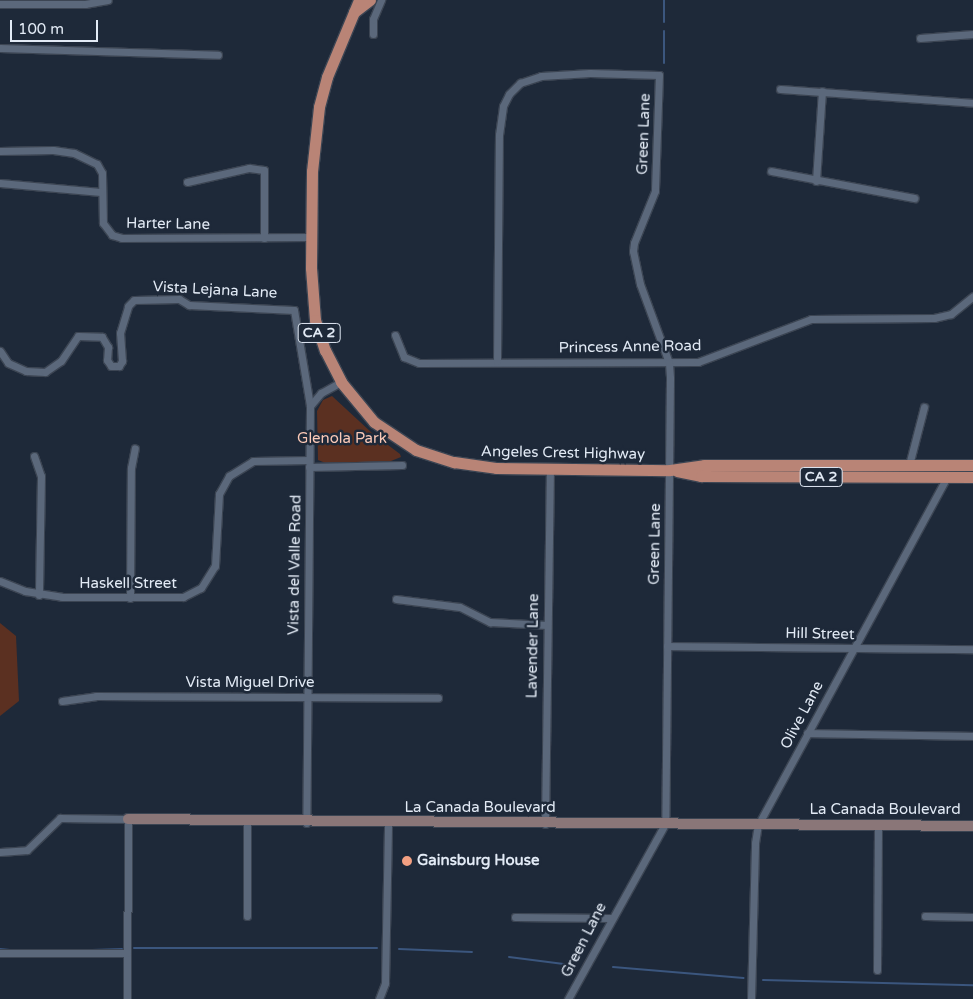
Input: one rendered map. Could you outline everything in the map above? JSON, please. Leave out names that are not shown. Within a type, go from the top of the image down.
[{"type":"main road","name":"Angeles Crest Highway","points":[[359,0],[321,97],[314,138],[311,237],[315,320],[325,350],[341,382],[374,422],[416,450],[475,466],[670,470],[701,476],[973,477]]},
{"type":"main road","points":[[354,12],[370,0]]},
{"type":"main road","name":"Angeles Crest Highway","points":[[670,470],[704,464],[973,466]]},
{"type":"street","points":[[0,4],[86,4],[108,0]]},
{"type":"street","points":[[373,34],[373,19],[381,0]]},
{"type":"street","points":[[920,38],[973,34]]},
{"type":"street","points":[[0,48],[218,55]]},
{"type":"street","name":"Green Lane","points":[[497,362],[500,118],[509,94],[520,83],[553,74],[659,75],[655,191],[634,243],[633,251],[637,272],[669,363],[670,470],[665,824],[610,918],[568,999]]},
{"type":"street","points":[[780,89],[973,103]]},
{"type":"street","points":[[816,181],[822,91]]},
{"type":"street","name":"Harter Lane","points":[[0,151],[36,149],[74,153],[98,164],[102,173],[101,192],[106,230],[122,238],[311,237]]},
{"type":"street","points":[[187,182],[249,168],[264,170],[264,238]]},
{"type":"street","points":[[771,171],[914,198]]},
{"type":"street","points":[[0,183],[101,192]]},
{"type":"street","name":"Princess Anne Road","points":[[395,335],[400,350],[410,362],[477,364],[497,362],[669,363],[706,360],[811,319],[934,318],[950,314],[973,296]]},
{"type":"street","name":"Vista Lejana Lane","points":[[0,352],[8,363],[26,371],[45,372],[61,361],[78,336],[102,337],[108,347],[107,360],[111,366],[119,366],[122,361],[120,332],[128,306],[134,300],[179,300],[189,305],[294,310]]},
{"type":"street","name":"Vista del Valle Road","points":[[294,310],[310,406],[306,822]]},
{"type":"street","points":[[310,406],[321,393],[341,382]]},
{"type":"street","points":[[909,465],[924,407]]},
{"type":"street","points":[[130,598],[131,468],[135,448]]},
{"type":"street","points":[[34,456],[41,476],[39,595]]},
{"type":"street","name":"Haskell Street","points":[[0,581],[39,595],[130,598],[184,597],[201,588],[208,580],[217,552],[219,494],[235,470],[254,461],[402,466]]},
{"type":"street","name":"Olive Lane","points":[[751,999],[755,843],[758,824],[952,465]]},
{"type":"street","name":"Lavender Lane","points":[[545,824],[550,468]]},
{"type":"street","points":[[396,599],[460,607],[490,622],[547,624]]},
{"type":"street","name":"Hill Street","points":[[667,646],[973,649]]},
{"type":"street","name":"Vista Miguel Drive","points":[[62,701],[96,696],[438,698]]},
{"type":"street","points":[[807,734],[973,736]]},
{"type":"street","name":"La Canada Boulevard","points":[[0,852],[27,850],[60,818],[247,822],[973,826]]},
{"type":"street","points":[[127,999],[128,819]]},
{"type":"street","points":[[247,822],[247,916]]},
{"type":"street","points":[[379,999],[385,983],[388,823]]},
{"type":"street","points":[[878,825],[878,970]]},
{"type":"street","points":[[925,916],[973,916]]},
{"type":"street","points":[[515,917],[610,918]]},
{"type":"street","points":[[0,953],[127,953]]},
{"type":"green space","name":"Glenola Park","points":[[332,396],[372,433],[400,454],[401,457],[386,463],[328,464],[318,460],[317,411],[323,400]]},
{"type":"green space","points":[[0,623],[16,636],[19,701],[0,716]]},
{"type":"waterway","points":[[664,0],[664,22]]},
{"type":"waterway","points":[[664,31],[664,63]]},
{"type":"waterway","points":[[134,948],[377,948]]},
{"type":"waterway","points":[[0,949],[10,950]]},
{"type":"waterway","points":[[92,950],[122,949]]},
{"type":"waterway","points":[[399,949],[472,952]]},
{"type":"waterway","points":[[509,957],[571,965]]},
{"type":"waterway","points":[[613,967],[744,978]]},
{"type":"waterway","points":[[763,980],[973,985]]},
{"type":"place","name":"Gainsburg House","points":[[407,861]]}]
